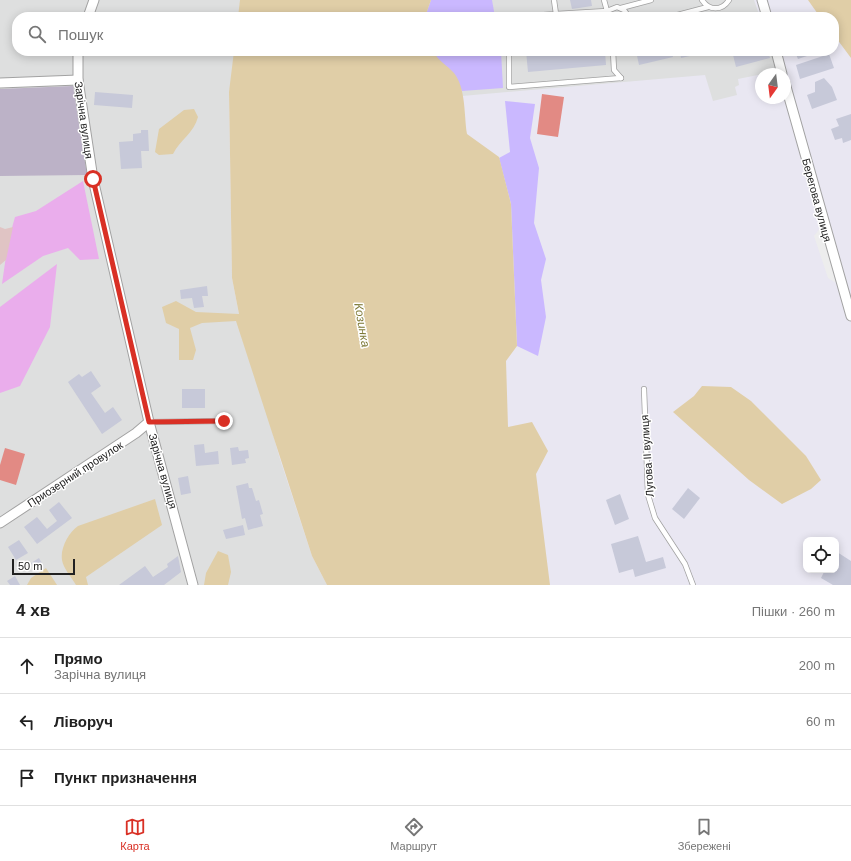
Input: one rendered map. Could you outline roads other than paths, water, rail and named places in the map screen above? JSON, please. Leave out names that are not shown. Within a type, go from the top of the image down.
[{"type":"street","points":[[90,12],[94,0]]},
{"type":"street","points":[[762,0],[766,12]]},
{"type":"street","name":"Зарічна вулиця","points":[[78,56],[78,80],[93,179],[149,422],[193,585]]},
{"type":"street","points":[[777,56],[780,68]]},
{"type":"street","points":[[0,83],[78,80]]},
{"type":"street","name":"Берегова вулиця","points":[[791,104],[851,316]]},
{"type":"street","name":"Приозерний провулок","points":[[0,523],[136,433],[149,422]]},
{"type":"lane","points":[[554,0],[556,12]]},
{"type":"lane","points":[[604,0],[607,11]]},
{"type":"lane","points":[[590,12],[607,11],[614,8],[621,8],[651,0]]},
{"type":"lane","points":[[702,0],[708,7]]},
{"type":"lane","points":[[689,12],[708,7],[717,9],[728,1],[734,0]]},
{"type":"lane","points":[[621,8],[624,12]]},
{"type":"lane","points":[[509,56],[509,87],[620,78],[614,70],[613,56]]},
{"type":"lane","name":"Лугова II вулиця","points":[[644,389],[648,495],[655,518],[685,564],[693,585]]},
{"type":"lane","points":[[149,422],[224,421]]},
{"type":"water","points":[[240,0],[431,0],[427,12],[239,12]]},
{"type":"water","points":[[808,0],[851,0],[851,58],[839,42],[839,12],[816,12]]},
{"type":"water","name":"Козинка","points":[[233,56],[437,56],[458,79],[463,94],[467,134],[499,157],[511,204],[517,346],[506,361],[508,427],[532,422],[548,451],[536,474],[550,585],[327,585],[312,556],[236,321],[202,323],[190,328],[196,350],[193,360],[179,360],[179,329],[166,323],[162,307],[176,301],[196,312],[239,314],[232,278],[229,92]]},
{"type":"water","points":[[194,109],[198,117],[196,123],[173,154],[159,155],[155,152],[159,129],[184,110]]},
{"type":"water","points":[[702,386],[731,387],[751,401],[806,456],[821,480],[811,489],[782,504],[749,480],[673,412],[694,396]]},
{"type":"water","points":[[155,499],[162,525],[86,577],[88,585],[76,585],[66,570],[62,560],[62,550],[71,532],[78,526]]},
{"type":"water","points":[[218,551],[228,555],[231,572],[228,585],[204,585],[206,573]]},
{"type":"water","points":[[46,568],[57,585],[27,585],[31,578]]}]
